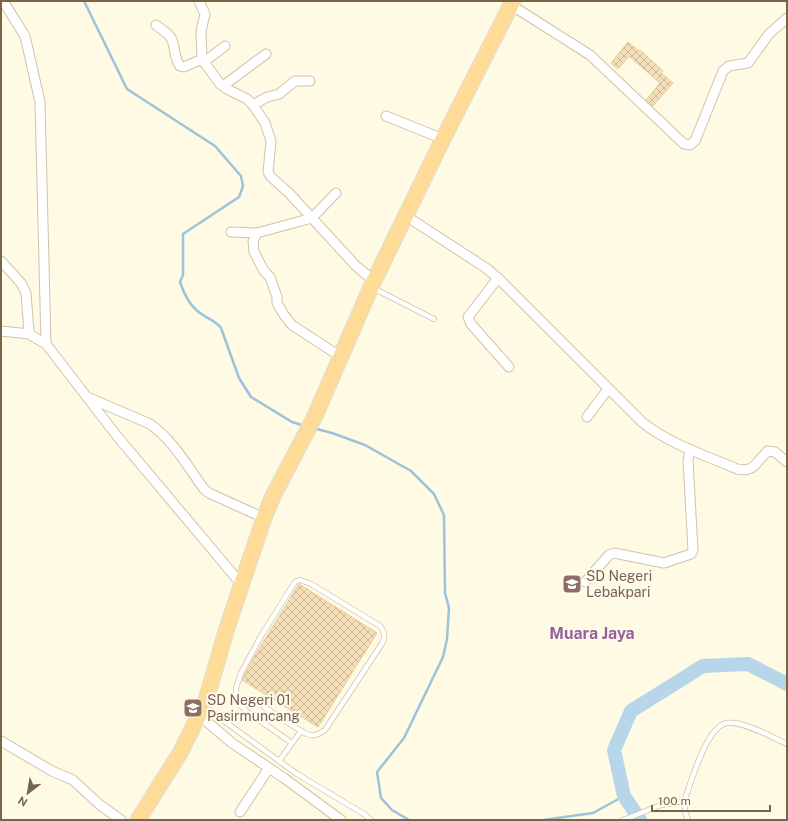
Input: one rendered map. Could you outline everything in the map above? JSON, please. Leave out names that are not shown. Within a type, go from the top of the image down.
[{"type":"highway","points":[[138,820],[180,753],[202,711],[227,628],[264,518],[273,496],[315,416],[373,284],[443,139],[512,3]]},
{"type":"street","points":[[3,1],[25,36],[40,102],[46,344]]},
{"type":"street","points":[[199,1],[205,14],[201,31],[203,60],[220,84],[247,99],[254,105],[265,123],[271,141],[268,172],[270,177],[289,193],[373,284]]},
{"type":"street","points":[[512,3],[590,55],[684,144],[690,145],[695,141],[723,71],[729,66],[748,63],[769,34],[787,18]]},
{"type":"street","points":[[156,25],[170,37],[175,58],[180,66],[184,67],[203,60],[225,46]]},
{"type":"street","points":[[223,86],[266,54]]},
{"type":"street","points":[[254,105],[267,97],[279,94],[295,81],[310,81]]},
{"type":"street","points":[[386,116],[443,139]]},
{"type":"street","points":[[231,232],[257,233],[312,218],[336,193]]},
{"type":"street","points":[[406,216],[486,268],[498,278],[608,389],[648,427],[662,436],[737,469],[748,470],[752,468],[768,451],[775,452],[787,462]]},
{"type":"street","points":[[257,233],[253,241],[254,252],[264,270],[270,277],[276,292],[277,303],[284,315],[292,325],[341,357]]},
{"type":"street","points":[[1,261],[20,283],[26,293],[28,328],[30,334]]},
{"type":"street","points":[[498,278],[468,317],[471,324],[509,367]]},
{"type":"street","points":[[1,331],[30,334],[46,344],[86,396],[194,529],[242,585]]},
{"type":"street","points":[[587,417],[608,389]]},
{"type":"street","points":[[86,396],[150,424],[175,447],[204,489],[209,493],[264,518]]},
{"type":"street","points":[[585,582],[611,554],[617,553],[664,564],[692,552],[688,462],[690,449]]},
{"type":"street","points":[[202,711],[232,743],[340,820]]},
{"type":"street","points":[[1,741],[52,771],[72,780],[100,805],[121,820]]},
{"type":"street","points":[[240,812],[269,768]]},
{"type":"lane","points":[[373,284],[434,319]]},
{"type":"lane","points":[[264,708],[310,736],[317,735],[325,730],[384,642],[384,630],[380,626],[311,584],[300,580],[295,582],[261,636],[242,672],[236,688],[237,701],[246,710],[270,729],[292,743]]},
{"type":"lane","points":[[202,711],[298,774],[364,814],[371,820]]},
{"type":"lane","points":[[688,820],[684,801],[705,743],[717,728],[726,723],[739,725],[759,730],[787,744]]},
{"type":"lane","points":[[279,761],[301,731]]},
{"type":"lane","points":[[623,820],[661,805],[684,801]]},
{"type":"building","points":[[628,42],[639,51],[640,50],[663,71],[661,73],[673,83],[653,106],[646,100],[660,83],[629,56],[618,69],[611,63]]},
{"type":"building","points":[[299,584],[377,633],[318,727],[242,680],[254,657]]},
{"type":"waterway","points":[[84,1],[127,89],[215,146],[241,176],[243,186],[239,197],[183,234],[183,275],[180,282],[186,296],[195,309],[215,322],[221,328],[239,378],[251,397],[292,422],[305,426]]},
{"type":"waterway","points":[[313,428],[365,445],[411,471],[434,494],[444,515],[445,593],[449,608],[447,639],[443,657],[404,738],[377,772],[381,798],[392,810],[409,820]]},
{"type":"waterway","points":[[640,820],[624,796],[614,750],[631,711],[703,666],[748,664],[787,684]]},
{"type":"waterway","points":[[543,820],[593,813],[624,796]]},
{"type":"place","name":"SD Negeri Lebakpari","points":[[572,584]]},
{"type":"place","name":"SD Negeri 01 Pasirmuncang","points":[[193,708]]},
{"type":"district","name":"Muara Jaya","points":[[592,633]]}]
